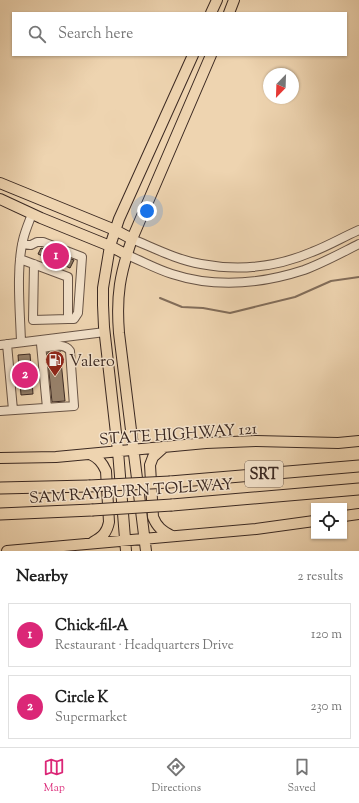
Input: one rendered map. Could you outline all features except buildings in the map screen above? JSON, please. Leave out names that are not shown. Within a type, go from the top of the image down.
[{"type":"highway","name":"SAM RAYBURN TOLLWAY","points":[[0,488],[170,482],[359,466]]},
{"type":"highway","name":"SAM RAYBURN TOLLWAY","points":[[4,514],[172,505],[359,489]]},
{"type":"main road","points":[[214,12],[217,0]]},
{"type":"main road","points":[[229,12],[234,0]]},
{"type":"main road","points":[[125,546],[118,451],[105,332],[103,288],[110,246],[115,230],[193,56]]},
{"type":"main road","points":[[146,551],[118,310],[119,288],[122,268],[132,239],[211,56]]},
{"type":"main road","points":[[0,183],[115,230],[132,239]]},
{"type":"main road","points":[[0,199],[32,214],[110,246],[127,255]]},
{"type":"main road","name":"STATE HIGHWAY 121","points":[[0,458],[56,457],[206,443],[256,441],[338,443],[359,441]]},
{"type":"main road","points":[[164,446],[152,457],[150,465],[153,517],[156,525],[162,531],[172,536]]},
{"type":"main road","points":[[90,454],[103,463],[106,471],[109,522],[108,530],[103,536],[93,542]]},
{"type":"main road","points":[[347,516],[359,514]]},
{"type":"main road","points":[[7,551],[93,542],[125,546],[145,539],[256,529],[311,521]]},
{"type":"street","points":[[21,342],[20,259],[25,231],[32,214]]},
{"type":"street","points":[[132,239],[179,258],[200,264],[243,268],[264,266],[306,255],[359,230]]},
{"type":"street","points":[[20,320],[74,319],[78,313],[82,257],[43,242],[37,242],[31,245],[22,244]]},
{"type":"street","points":[[127,255],[172,274],[213,282],[256,282],[277,278],[310,267],[359,244]]},
{"type":"street","points":[[306,255],[310,267]]},
{"type":"street","points":[[20,259],[68,277],[68,319]]},
{"type":"street","points":[[33,320],[34,264]]},
{"type":"street","points":[[41,344],[105,332]]},
{"type":"street","points":[[0,354],[5,346],[21,342],[67,347],[70,351],[74,406],[0,411],[0,408]]},
{"type":"street","points":[[41,344],[47,408]]},
{"type":"street","points":[[5,346],[13,410]]},
{"type":"waterway","points":[[160,298],[182,307],[203,308],[230,313],[295,297],[331,281],[359,277]]},
{"type":"place","name":"Chick-fil-A","points":[[56,256]]},
{"type":"place","name":"Circle K","points":[[25,375]]},
{"type":"place","name":"Valero","points":[[55,377]]}]
